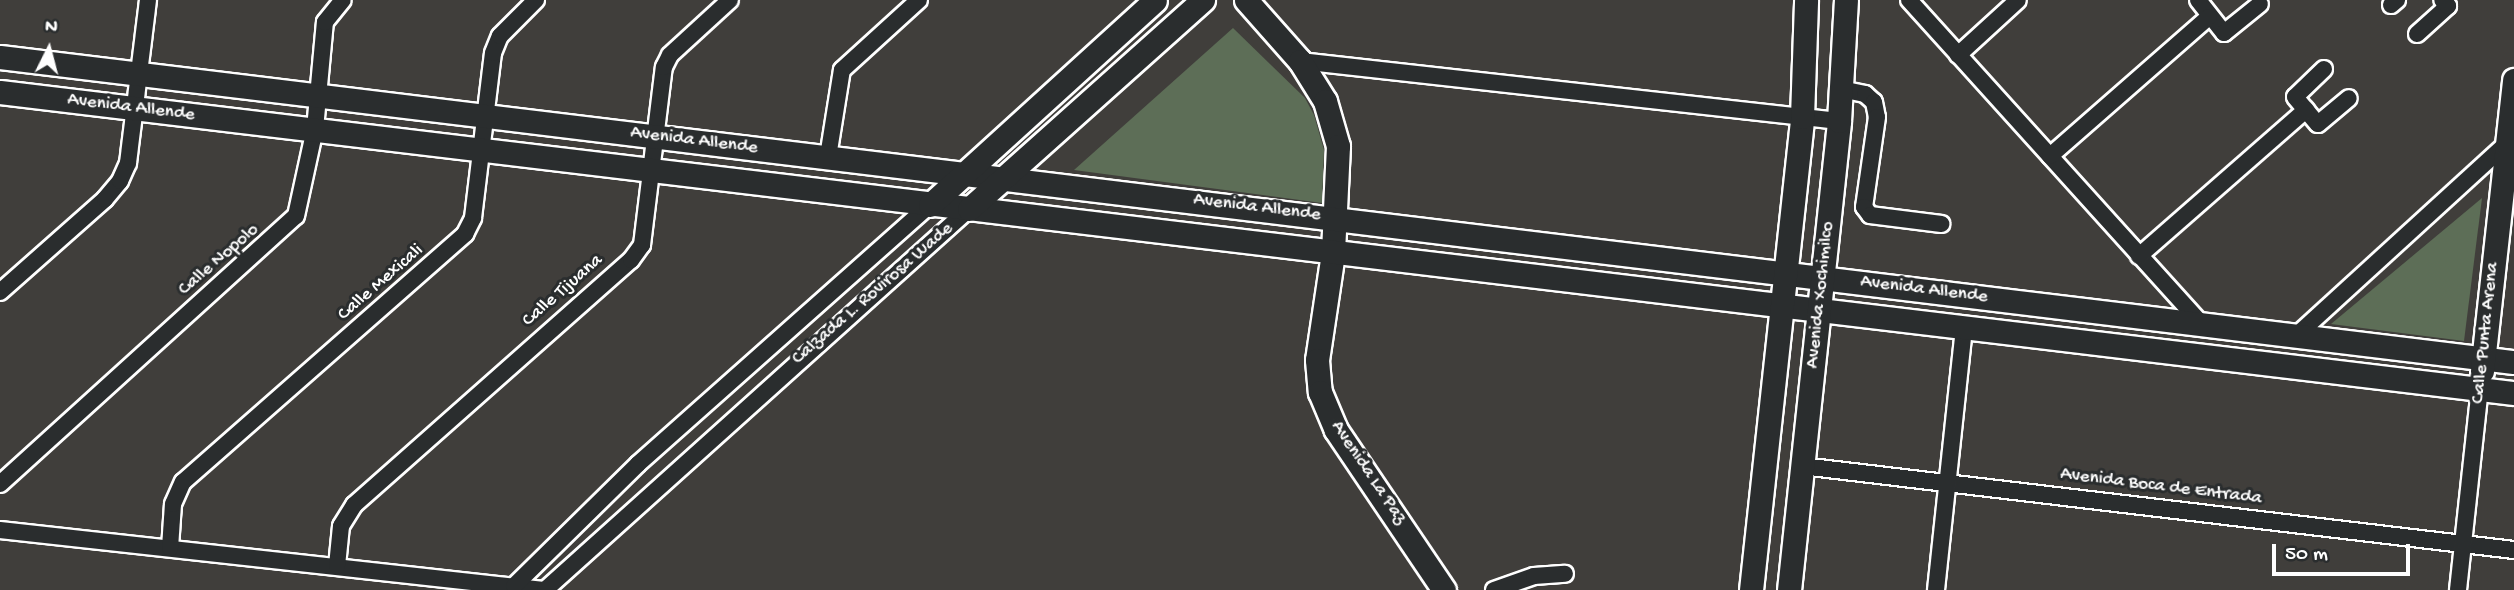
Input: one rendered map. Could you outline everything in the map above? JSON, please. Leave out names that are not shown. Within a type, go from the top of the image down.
[{"type":"street","points":[[0,292],[106,199],[120,181],[128,163],[148,0]]},
{"type":"street","name":"Calle Nopolo","points":[[0,484],[285,230],[303,198],[315,129],[325,22],[343,0]]},
{"type":"street","name":"Calle Mexicali","points":[[170,548],[173,504],[183,482],[465,234],[473,218],[493,53],[500,36],[536,0]]},
{"type":"street","name":"Calle Tijuana","points":[[337,566],[341,526],[354,505],[631,260],[642,245],[670,55],[730,0]]},
{"type":"street","points":[[828,157],[842,71],[919,0]]},
{"type":"street","name":"Calzada L. Rovirosa Wade","points":[[514,586],[638,464],[965,174],[1155,0]]},
{"type":"street","name":"Calzada L. Rovirosa Wade","points":[[545,590],[1203,0]]},
{"type":"street","name":"Avenida La Paz","points":[[1246,0],[1300,61],[1333,121],[1338,146],[1333,253],[1317,360],[1320,392],[1336,430],[1444,590]]},
{"type":"street","name":"Avenida Xochimilco","points":[[1751,590],[1802,117],[1806,0]]},
{"type":"street","name":"Avenida Xochimilco","points":[[1789,590],[1839,121],[1846,0]]},
{"type":"street","points":[[1909,0],[2202,324]]},
{"type":"street","points":[[1958,55],[2018,0]]},
{"type":"street","points":[[2417,34],[2448,6],[2442,0]]},
{"type":"street","points":[[2197,1],[2224,33],[2260,4]]},
{"type":"street","points":[[2050,156],[2209,17]]},
{"type":"street","name":"Avenida Allende","points":[[0,57],[2514,362]]},
{"type":"street","points":[[1300,61],[1839,121]]},
{"type":"street","points":[[2325,69],[2295,97],[2318,124],[2349,98]]},
{"type":"street","name":"Calle Punta Arena","points":[[2458,590],[2514,80]]},
{"type":"street","points":[[1841,89],[1865,94],[1874,102],[1874,148],[1864,207],[1870,215],[1941,224]]},
{"type":"street","name":"Avenida Allende","points":[[0,92],[1819,312],[2514,393]]},
{"type":"street","points":[[2139,256],[2306,110]]},
{"type":"street","points":[[2297,335],[2507,143]]},
{"type":"street","points":[[1936,590],[1964,329]]},
{"type":"street","name":"Avenida Boca de Entrada","points":[[1802,466],[2514,550]]},
{"type":"street","points":[[0,530],[545,590]]},
{"type":"street","points":[[1494,590],[1534,576],[1565,574]]},
{"type":"green space","points":[[1233,28],[1305,98],[1314,115],[1324,150],[1322,203],[1074,170]]},
{"type":"green space","points":[[2482,198],[2464,341],[2331,324]]}]
